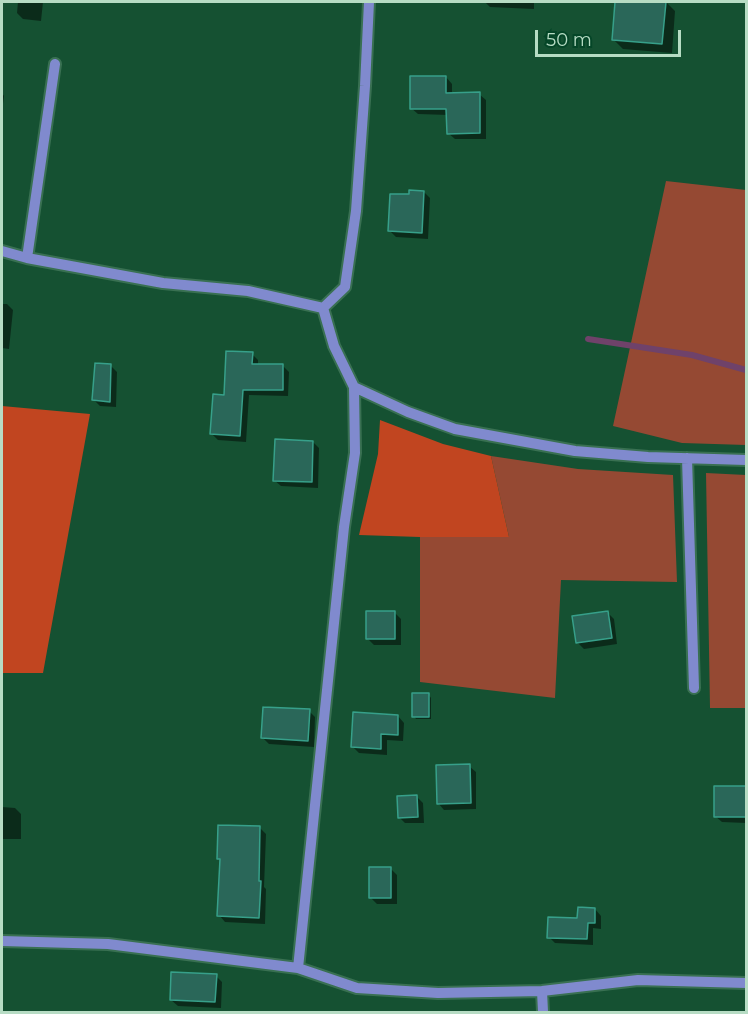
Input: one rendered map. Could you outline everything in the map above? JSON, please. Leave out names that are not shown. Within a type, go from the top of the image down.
[{"type":"street","points":[[323,308],[345,287],[356,211],[369,2]]},
{"type":"street","points":[[27,258],[55,64]]},
{"type":"street","points":[[2,251],[27,258],[163,283],[248,291],[323,308]]},
{"type":"street","points":[[298,968],[344,527],[355,453],[354,387],[334,346],[323,308]]},
{"type":"street","points":[[354,387],[408,412],[455,429],[575,451],[648,458],[747,460]]},
{"type":"street","points":[[687,458],[693,688]]},
{"type":"street","points":[[2,941],[108,944],[298,968],[357,988],[438,993],[542,991],[639,980],[747,983]]},
{"type":"street","points":[[542,991],[543,1012]]},
{"type":"shaded area","points":[[666,181],[746,190],[746,445],[682,443],[613,426]]},
{"type":"shaded area","points":[[2,406],[90,414],[43,673],[2,673]]},
{"type":"shaded area","points":[[380,420],[443,444],[491,456],[509,537],[359,535],[378,454]]},
{"type":"shaded area","points":[[491,456],[578,469],[673,475],[677,582],[561,580],[555,698],[420,682],[420,537],[509,537]]},
{"type":"shaded area","points":[[706,473],[746,475],[746,708],[710,708]]},
{"type":"building","points":[[615,2],[666,2],[662,44],[612,40]]},
{"type":"building","points":[[410,76],[446,76],[446,93],[480,92],[480,133],[447,134],[446,109],[410,109]]},
{"type":"building","points":[[409,190],[424,191],[422,233],[388,231],[390,194],[409,194]]},
{"type":"building","points":[[226,351],[253,352],[252,364],[283,364],[283,390],[243,390],[240,436],[210,434],[213,394],[224,395]]},
{"type":"building","points":[[95,363],[111,364],[110,402],[92,400]]},
{"type":"building","points":[[275,439],[313,441],[312,482],[273,481]]},
{"type":"building","points":[[366,611],[395,611],[395,639],[366,639]]},
{"type":"building","points":[[608,611],[612,638],[576,643],[572,616]]},
{"type":"building","points":[[412,693],[429,693],[429,717],[412,717]]},
{"type":"building","points":[[263,707],[310,709],[308,741],[261,738]]},
{"type":"building","points":[[353,712],[398,715],[398,735],[381,734],[381,749],[351,747]]},
{"type":"building","points":[[470,764],[471,803],[437,804],[436,765]]},
{"type":"building","points":[[714,786],[747,786],[747,817],[714,817]]},
{"type":"building","points":[[417,795],[418,817],[398,818],[397,796]]},
{"type":"building","points":[[218,825],[260,826],[259,918],[217,916],[220,859],[217,859]]},
{"type":"building","points":[[369,867],[391,867],[391,898],[369,898]]},
{"type":"building","points":[[578,907],[595,908],[595,923],[588,923],[587,939],[547,938],[548,917],[577,918]]},
{"type":"building","points":[[171,972],[217,974],[215,1002],[170,1000]]},
{"type":"waterway","points":[[588,339],[692,355],[746,370]]}]
